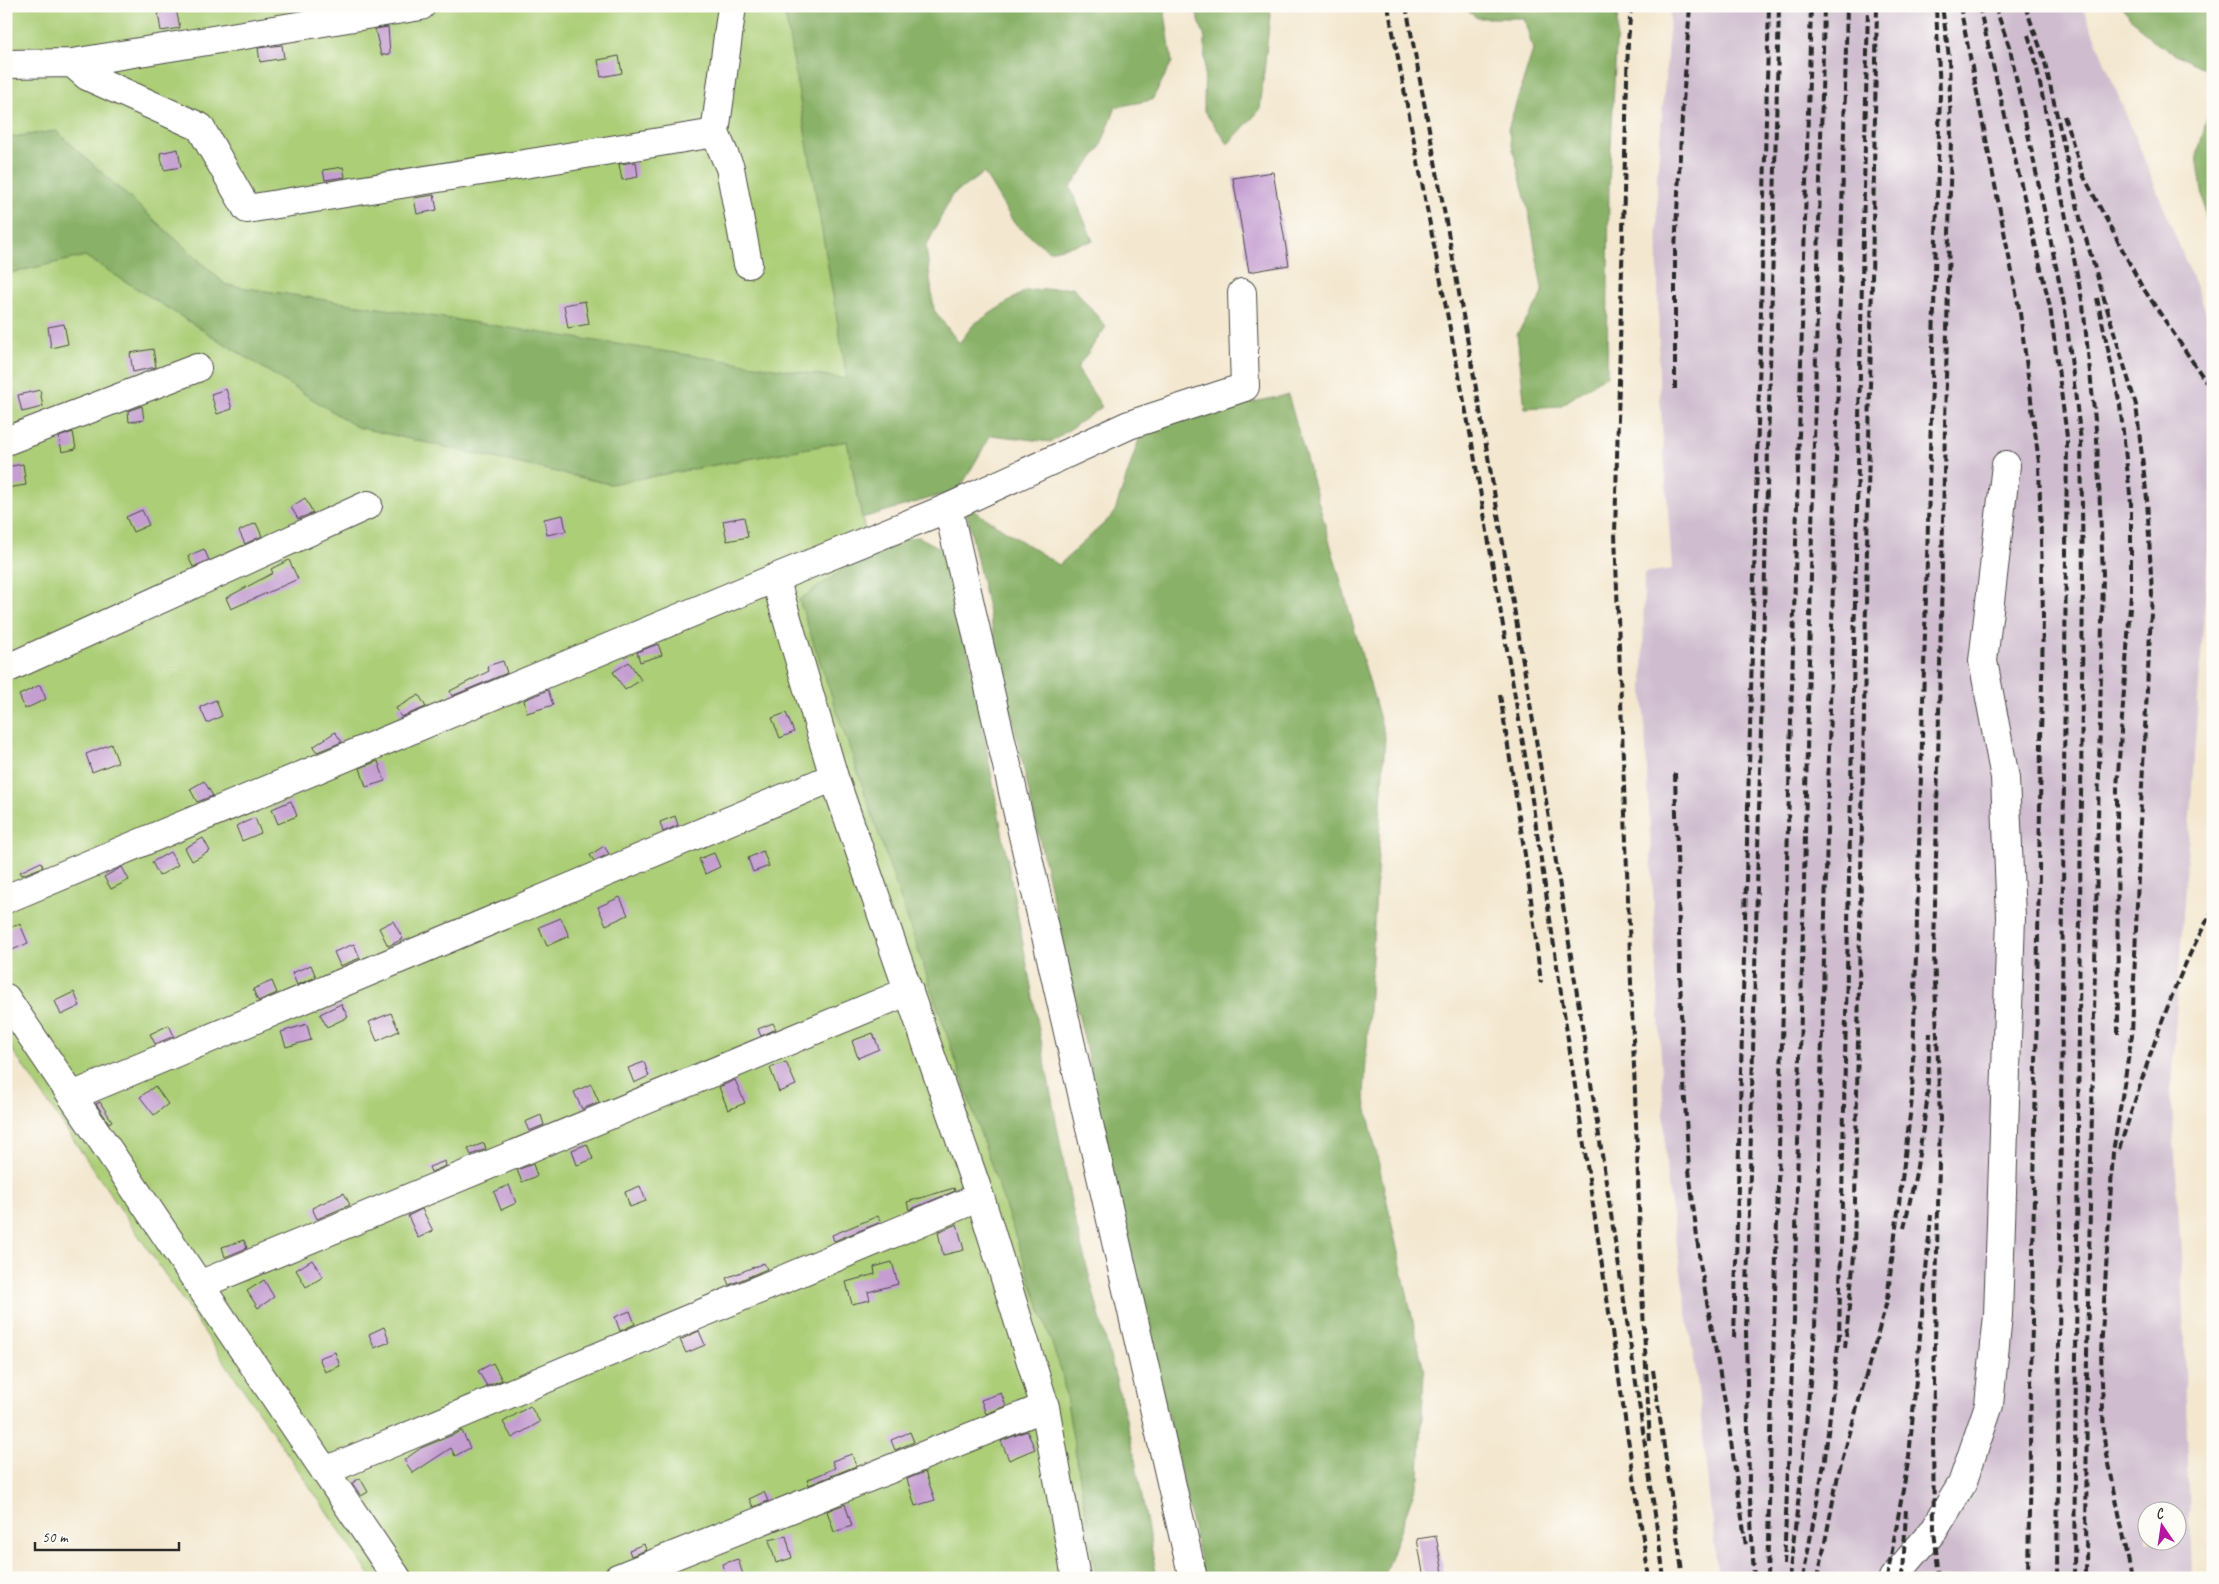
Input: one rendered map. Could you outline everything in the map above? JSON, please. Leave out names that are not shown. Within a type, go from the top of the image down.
[{"type":"street","points":[[6,64],[72,63],[421,6]]},
{"type":"street","points":[[732,6],[715,133],[730,168],[748,264]]},
{"type":"street","points":[[72,63],[87,76],[200,127],[247,209],[715,133]]},
{"type":"street","points":[[6,899],[774,578],[948,508],[1129,425],[1245,387],[1242,293]]},
{"type":"street","points":[[6,441],[197,368]]},
{"type":"street","points":[[1893,1578],[1934,1530],[1962,1484],[1989,1404],[1997,1324],[2010,917],[2005,778],[1983,661],[2006,465]]},
{"type":"street","points":[[6,669],[368,505]]},
{"type":"street","points":[[948,508],[1193,1578]]},
{"type":"street","points":[[774,578],[834,777],[980,1197],[1045,1407],[1076,1578]]},
{"type":"street","points":[[72,1096],[834,777]]},
{"type":"street","points":[[200,1285],[908,991]]},
{"type":"street","points":[[6,998],[397,1578]]},
{"type":"street","points":[[325,1471],[980,1197]]},
{"type":"street","points":[[618,1578],[1045,1407]]},
{"type":"shaded area","points":[[1671,6],[2082,6],[2213,329],[2213,483],[2171,1089],[2181,1253],[2192,1578],[1718,1578],[1697,1380],[1667,1178],[1643,688],[1644,573],[1672,569],[1659,381],[1657,176]]},
{"type":"green space","points":[[6,6],[784,6],[848,380],[226,285],[56,131],[6,138]]},
{"type":"green space","points":[[784,6],[1164,6],[1172,62],[1152,100],[1116,107],[1099,150],[1070,187],[1093,241],[1049,251],[1014,223],[984,173],[952,195],[926,247],[934,310],[959,343],[974,324],[1025,291],[1073,287],[1106,327],[1077,368],[1102,407],[1051,442],[991,435],[959,490],[862,518],[847,441],[610,484],[357,427],[85,256],[6,274],[6,138],[56,131],[226,285],[847,379]]},
{"type":"green space","points":[[1194,6],[1271,6],[1260,110],[1228,144],[1204,111],[1205,38]]},
{"type":"green space","points":[[1462,6],[1618,6],[1609,185],[1607,375],[1560,406],[1525,408],[1517,334],[1543,294],[1530,218],[1508,129],[1533,50],[1524,18],[1477,18]]},
{"type":"green space","points":[[2121,6],[2213,6],[2213,74],[2152,41]]},
{"type":"green space","points":[[2213,96],[2213,265],[2197,156]]},
{"type":"green space","points":[[85,256],[357,427],[610,484],[847,441],[872,567],[1062,1373],[1097,1578],[372,1578],[6,1041],[6,274]]},
{"type":"green space","points":[[1288,395],[1385,737],[1364,1096],[1424,1372],[1419,1477],[1383,1578],[1204,1578],[965,505],[1059,565],[1114,514],[1144,424]]},
{"type":"green space","points":[[919,537],[950,553],[1074,1217],[1131,1438],[1157,1578],[1097,1578],[1062,1373],[799,600],[887,539]]},
{"type":"building","points":[[176,9],[180,28],[161,31],[158,13]]},
{"type":"building","points":[[388,27],[390,54],[381,55],[375,29]]},
{"type":"building","points":[[282,45],[284,58],[260,62],[258,48]]},
{"type":"building","points":[[619,56],[622,73],[601,77],[598,60]]},
{"type":"building","points":[[178,149],[181,167],[164,170],[160,153]]},
{"type":"building","points":[[636,162],[638,177],[622,180],[619,164]]},
{"type":"building","points":[[343,167],[345,177],[325,180],[323,170]]},
{"type":"building","points":[[1273,172],[1289,265],[1249,272],[1233,178]]},
{"type":"building","points":[[434,195],[437,210],[417,214],[414,198]]},
{"type":"building","points":[[585,301],[589,324],[568,328],[564,305]]},
{"type":"building","points":[[64,324],[68,344],[51,348],[48,327]]},
{"type":"building","points":[[153,349],[156,367],[133,372],[130,353]]},
{"type":"building","points":[[226,389],[232,409],[217,414],[211,394]]},
{"type":"building","points":[[40,390],[43,407],[22,412],[18,395]]},
{"type":"building","points":[[142,406],[144,420],[129,422],[128,411]]},
{"type":"building","points":[[73,432],[76,449],[62,452],[59,437]]},
{"type":"building","points":[[23,464],[26,485],[6,488],[6,467]]},
{"type":"building","points":[[305,498],[313,513],[298,519],[291,507]]},
{"type":"building","points":[[142,510],[149,525],[133,532],[126,517]]},
{"type":"building","points":[[563,515],[566,531],[547,535],[544,519]]},
{"type":"building","points":[[744,517],[748,537],[727,541],[723,521]]},
{"type":"building","points":[[256,523],[262,536],[245,544],[239,531]]},
{"type":"building","points":[[204,549],[209,560],[193,567],[188,556]]},
{"type":"building","points":[[289,560],[298,579],[231,609],[226,598],[273,573],[271,569]]},
{"type":"building","points":[[658,644],[662,655],[640,662],[637,652]]},
{"type":"building","points":[[503,661],[507,673],[452,696],[450,691],[489,671],[487,666]]},
{"type":"building","points":[[629,662],[641,680],[625,690],[613,672]]},
{"type":"building","points":[[40,685],[46,699],[25,709],[19,695]]},
{"type":"building","points":[[548,690],[553,705],[527,713],[524,700]]},
{"type":"building","points":[[419,695],[426,707],[401,717],[396,708]]},
{"type":"building","points":[[216,700],[222,716],[207,723],[200,707]]},
{"type":"building","points":[[786,713],[794,732],[780,738],[772,718]]},
{"type":"building","points":[[335,732],[342,742],[317,752],[313,747]]},
{"type":"building","points":[[111,744],[118,762],[92,772],[86,754]]},
{"type":"building","points":[[378,761],[385,781],[366,787],[360,768]]},
{"type":"building","points":[[204,781],[213,796],[197,802],[190,789]]},
{"type":"building","points":[[291,801],[297,816],[278,824],[272,809]]},
{"type":"building","points":[[675,816],[678,825],[663,832],[660,822]]},
{"type":"building","points":[[255,818],[261,833],[242,841],[236,826]]},
{"type":"building","points":[[203,838],[210,851],[192,861],[185,848]]},
{"type":"building","points":[[604,846],[609,854],[594,861],[590,855]]},
{"type":"building","points":[[763,851],[769,866],[753,872],[748,858]]},
{"type":"building","points":[[170,852],[178,865],[159,876],[152,862]]},
{"type":"building","points":[[714,853],[720,867],[705,874],[699,859]]},
{"type":"building","points":[[41,862],[43,867],[22,875],[20,872]]},
{"type":"building","points":[[122,867],[129,880],[111,889],[104,877]]},
{"type":"building","points":[[620,897],[628,915],[606,925],[598,907]]},
{"type":"building","points":[[561,918],[569,936],[547,946],[539,927]]},
{"type":"building","points":[[393,921],[403,939],[388,946],[379,928]]},
{"type":"building","points":[[20,924],[28,943],[10,951],[6,942],[6,929]]},
{"type":"building","points":[[354,944],[360,958],[340,966],[334,952]]},
{"type":"building","points":[[311,965],[316,977],[297,985],[292,973]]},
{"type":"building","points":[[272,981],[277,993],[258,1001],[253,989]]},
{"type":"building","points":[[74,992],[80,1006],[61,1015],[55,1001]]},
{"type":"building","points":[[341,1004],[348,1017],[327,1027],[320,1014]]},
{"type":"building","points":[[391,1013],[399,1031],[377,1041],[369,1022]]},
{"type":"building","points":[[773,1023],[776,1029],[761,1036],[758,1029]]},
{"type":"building","points":[[307,1024],[311,1040],[286,1047],[281,1032]]},
{"type":"building","points":[[169,1025],[174,1036],[155,1044],[150,1034]]},
{"type":"building","points":[[873,1033],[879,1049],[858,1058],[852,1041]]},
{"type":"building","points":[[644,1062],[649,1076],[634,1083],[628,1068]]},
{"type":"building","points":[[786,1062],[796,1085],[779,1092],[770,1068]]},
{"type":"building","points":[[735,1080],[745,1103],[728,1110],[719,1087]]},
{"type":"building","points":[[591,1084],[599,1102],[582,1109],[574,1092]]},
{"type":"building","points":[[155,1086],[168,1104],[154,1115],[140,1097]]},
{"type":"building","points":[[100,1102],[112,1121],[109,1123],[96,1104]]},
{"type":"building","points":[[541,1115],[544,1125],[529,1131],[525,1122]]},
{"type":"building","points":[[484,1143],[486,1149],[471,1155],[468,1149]]},
{"type":"building","points":[[587,1144],[593,1159],[577,1165],[572,1150]]},
{"type":"building","points":[[445,1161],[446,1166],[431,1172],[429,1167]]},
{"type":"building","points":[[533,1164],[537,1176],[522,1182],[517,1170]]},
{"type":"building","points":[[509,1185],[516,1203],[501,1210],[494,1192]]},
{"type":"building","points":[[640,1186],[646,1201],[630,1207],[625,1192]]},
{"type":"building","points":[[954,1188],[955,1191],[909,1210],[907,1202]]},
{"type":"building","points":[[344,1193],[350,1205],[317,1219],[312,1208]]},
{"type":"building","points":[[422,1209],[433,1231],[418,1238],[408,1216]]},
{"type":"building","points":[[878,1216],[881,1222],[834,1241],[832,1235]]},
{"type":"building","points":[[957,1224],[964,1250],[943,1255],[938,1232]]},
{"type":"building","points":[[244,1240],[247,1248],[225,1257],[222,1247]]},
{"type":"building","points":[[312,1260],[323,1277],[306,1287],[296,1270]]},
{"type":"building","points":[[892,1262],[898,1284],[868,1292],[870,1300],[852,1304],[846,1282],[875,1274],[874,1267]]},
{"type":"building","points":[[764,1263],[767,1269],[729,1285],[726,1278]]},
{"type":"building","points":[[264,1280],[274,1297],[258,1308],[247,1291]]},
{"type":"building","points":[[630,1311],[635,1324],[620,1331],[615,1317]]},
{"type":"building","points":[[384,1327],[390,1342],[374,1348],[369,1334]]},
{"type":"building","points":[[699,1331],[705,1345],[686,1353],[680,1340]]},
{"type":"building","points":[[335,1352],[340,1366],[325,1372],[319,1358]]},
{"type":"building","points":[[493,1363],[502,1380],[487,1386],[478,1371]]},
{"type":"building","points":[[1001,1393],[1006,1406],[986,1414],[981,1400]]},
{"type":"building","points":[[530,1406],[540,1422],[512,1438],[503,1422]]},
{"type":"building","points":[[462,1431],[470,1448],[455,1456],[451,1448],[413,1473],[404,1460],[421,1448]]},
{"type":"building","points":[[1027,1431],[1035,1449],[1009,1460],[1001,1441]]},
{"type":"building","points":[[910,1432],[914,1442],[895,1450],[891,1440]]},
{"type":"building","points":[[852,1454],[856,1466],[809,1485],[807,1480],[835,1468],[832,1461]]},
{"type":"building","points":[[925,1472],[935,1500],[915,1506],[907,1479]]},
{"type":"building","points":[[360,1478],[368,1492],[361,1496],[352,1483]]},
{"type":"building","points":[[764,1492],[768,1501],[753,1507],[749,1499]]},
{"type":"building","points":[[845,1504],[852,1526],[834,1532],[827,1511]]},
{"type":"building","points":[[786,1536],[792,1558],[776,1563],[769,1540]]},
{"type":"building","points":[[1436,1536],[1444,1578],[1424,1578],[1417,1539]]},
{"type":"building","points":[[644,1544],[646,1550],[631,1556],[629,1550]]},
{"type":"building","points":[[738,1559],[744,1578],[726,1578],[722,1564]]},
{"type":"railway","points":[[1388,6],[1472,443],[1528,773],[1649,1578]]},
{"type":"railway","points":[[1406,6],[1512,594],[1576,987],[1664,1578]]},
{"type":"railway","points":[[1631,6],[1628,42],[1615,533],[1642,1291],[1650,1443]]},
{"type":"railway","points":[[1675,389],[1675,250],[1690,6]]},
{"type":"railway","points":[[1734,1338],[1769,6]]},
{"type":"railway","points":[[1754,1578],[1749,1480],[1746,1332],[1779,6]]},
{"type":"railway","points":[[1767,1578],[1811,6]]},
{"type":"railway","points":[[1784,1565],[1794,1318],[1824,6]]},
{"type":"railway","points":[[1789,1578],[1801,1479],[1815,1329],[1847,6]]},
{"type":"railway","points":[[1803,1578],[1825,1458],[1839,1337],[1868,6]]},
{"type":"railway","points":[[1845,1348],[1854,1256],[1877,6]]},
{"type":"railway","points":[[1939,1578],[1934,1530],[1933,1431],[1940,1118],[1934,953],[1951,139],[1949,57],[1942,6]]},
{"type":"railway","points":[[1960,6],[2020,313],[2039,463],[2043,614],[2028,1578]]},
{"type":"railway","points":[[1979,6],[2050,307],[2067,437],[2057,1578]]},
{"type":"railway","points":[[1995,6],[2010,49],[2065,309],[2081,441],[2083,573],[2074,1578]]},
{"type":"railway","points":[[2025,6],[2044,58],[2081,222],[2136,405],[2147,499],[2152,594],[2140,824],[2132,1035],[2113,1152],[2101,1352],[2104,1439],[2132,1578]]},
{"type":"railway","points":[[1887,1300],[1912,1099],[1940,93],[1936,7]]},
{"type":"railway","points":[[2028,35],[2034,53],[2083,305],[2097,439],[2103,574],[2087,1354],[2086,1578]]},
{"type":"railway","points":[[2064,116],[2083,175],[2141,285],[2213,392]]},
{"type":"railway","points":[[2097,298],[2120,405],[2131,503],[2131,593],[2117,788],[2118,1034]]},
{"type":"railway","points":[[1500,695],[1528,874],[1541,983]]},
{"type":"railway","points":[[1675,773],[1682,1049],[1689,1170],[1700,1263],[1727,1413],[1746,1546]]},
{"type":"railway","points":[[2119,1149],[2171,997],[2213,910]]},
{"type":"railway","points":[[1904,1228],[1916,1173],[1927,1102],[1930,1033]]},
{"type":"railway","points":[[1887,1578],[1909,1457],[1931,1215]]},
{"type":"railway","points":[[1818,1578],[1838,1475],[1889,1294]]},
{"type":"railway","points":[[1653,1370],[1683,1578]]},
{"type":"railway","points":[[1903,1578],[1906,1507]]}]
